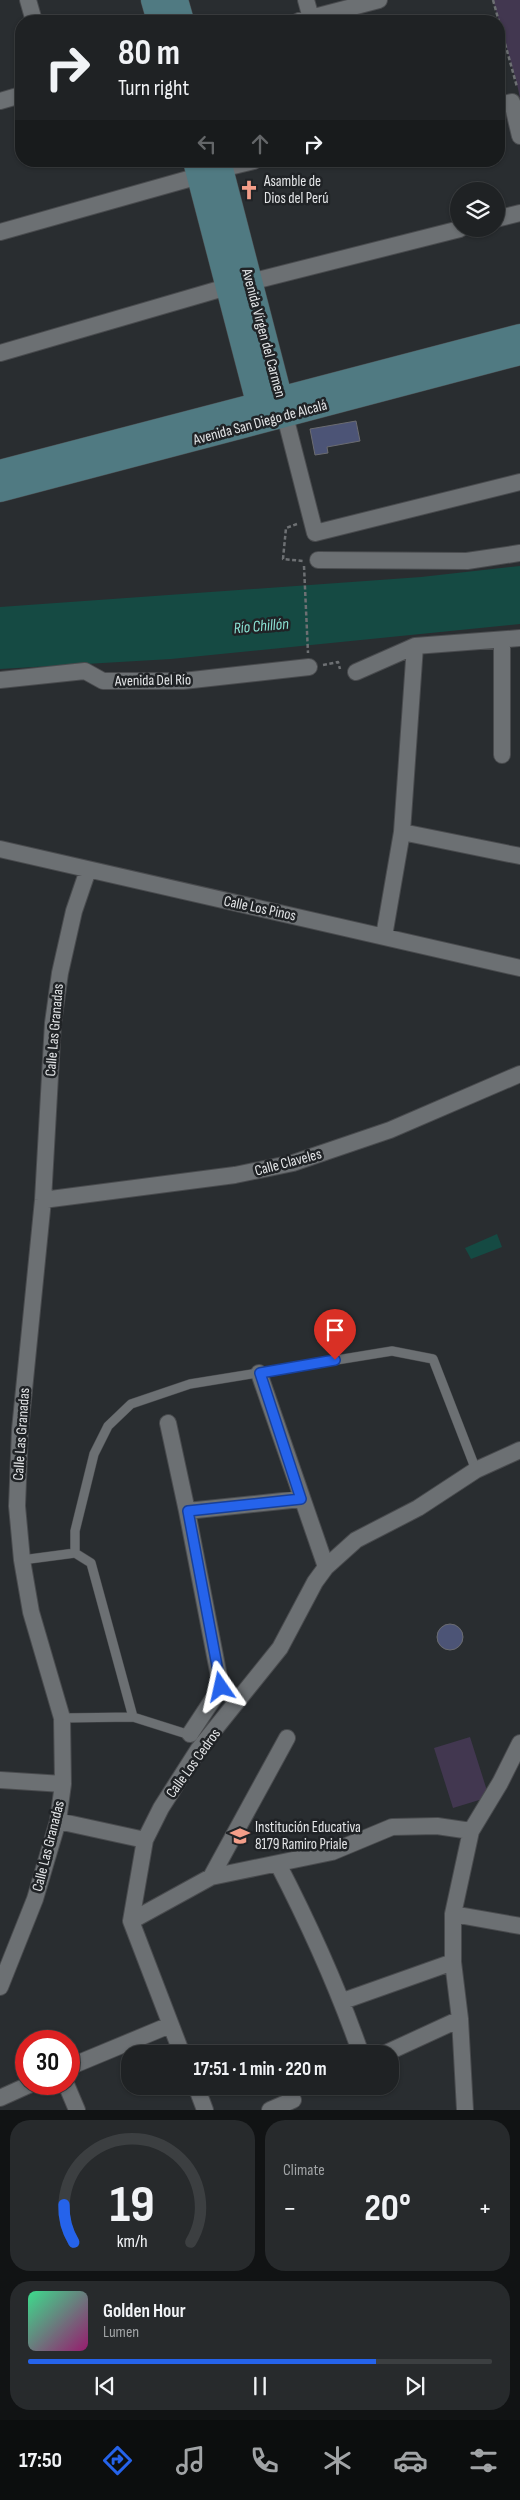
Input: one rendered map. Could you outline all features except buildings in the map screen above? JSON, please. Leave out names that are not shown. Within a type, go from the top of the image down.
[{"type":"main road","points":[[153,0],[157,15]]},
{"type":"main road","points":[[176,0],[180,15]]},
{"type":"main road","name":"Avenida Vírgen del Carmen","points":[[208,167],[250,282],[272,410]]},
{"type":"main road","name":"Avenida Vírgen del Carmen","points":[[208,167],[228,287],[272,410]]},
{"type":"main road","name":"Avenida San Diego de Alcalá","points":[[272,410],[520,336]]},
{"type":"main road","name":"Avenida San Diego de Alcalá","points":[[0,490],[150,442],[272,410],[520,353]]},
{"type":"main road","name":"Avenida San Diego de Alcalá","points":[[0,472],[150,442]]},
{"type":"street","points":[[28,0],[32,15]]},
{"type":"street","points":[[305,15],[306,0]]},
{"type":"street","points":[[324,15],[379,0]]},
{"type":"street","points":[[0,101],[15,97]]},
{"type":"street","points":[[505,104],[512,102],[520,136]]},
{"type":"street","points":[[0,232],[208,167]]},
{"type":"street","points":[[505,217],[520,213]]},
{"type":"street","points":[[250,282],[450,232]]},
{"type":"street","points":[[0,353],[228,287]]},
{"type":"street","name":"Avenida Vírgen del Carmen","points":[[272,410],[315,533],[520,482]]},
{"type":"street","points":[[308,563],[467,561],[520,553]]},
{"type":"street","points":[[356,672],[415,646],[520,638]]},
{"type":"street","points":[[502,640],[502,755]]},
{"type":"street","points":[[384,936],[402,832],[415,646]]},
{"type":"street","name":"Avenida Del Río","points":[[0,680],[85,671],[103,681],[183,681],[309,663]]},
{"type":"street","points":[[402,832],[520,856]]},
{"type":"street","name":"Calle Los Pinos","points":[[0,849],[520,968]]},
{"type":"street","name":"Calle Las Granadas","points":[[0,1987],[35,1899],[58,1821],[63,1784],[62,1718],[31,1612],[22,1560],[17,1506],[20,1430],[43,1200],[54,1015],[62,964],[74,911],[88,870]]},
{"type":"street","name":"Calle Claveles","points":[[43,1200],[235,1175],[293,1163],[390,1130],[520,1074]]},
{"type":"street","points":[[260,1373],[301,1499],[326,1567]]},
{"type":"street","points":[[168,1423],[188,1511],[221,1687],[190,1734]]},
{"type":"street","name":"Calle Los Cedros","points":[[131,1921],[145,1840],[161,1808],[198,1750],[208,1740],[280,1648],[315,1582],[326,1567],[356,1540],[418,1508],[476,1470],[520,1450]]},
{"type":"street","points":[[188,1511],[301,1499]]},
{"type":"street","points":[[211,1877],[287,1738]]},
{"type":"street","points":[[465,2110],[460,2020],[453,1962],[453,1914],[471,1831],[500,1783],[520,1743]]},
{"type":"street","points":[[0,1780],[63,1784]]},
{"type":"street","points":[[58,1821],[145,1840]]},
{"type":"street","points":[[178,2045],[131,1921],[211,1877],[332,1852],[392,1827],[437,1826],[471,1831]]},
{"type":"street","points":[[278,1864],[314,1934],[343,2001],[358,2045]]},
{"type":"street","points":[[453,1914],[520,1926]]},
{"type":"street","points":[[343,2001],[453,1962]]},
{"type":"street","points":[[399,2047],[460,2020]]},
{"type":"street","points":[[80,2062],[170,2025]]},
{"type":"street","points":[[0,2098],[15,2091]]},
{"type":"street","points":[[71,2095],[77,2110]]},
{"type":"street","points":[[200,2095],[206,2110]]},
{"type":"street","points":[[270,2110],[293,2100]]},
{"type":"lane","points":[[75,1553],[75,1531],[94,1454],[108,1426],[131,1404],[190,1384],[392,1351],[433,1358],[476,1470]]},
{"type":"lane","points":[[22,1560],[75,1553],[91,1563],[133,1717]]},
{"type":"lane","points":[[62,1718],[133,1717],[208,1740]]},
{"type":"path","points":[[493,0],[497,15]]},
{"type":"path","points":[[505,44],[518,91]]},
{"type":"path","points":[[286,528],[283,559],[308,563],[309,663]]},
{"type":"shaded area","points":[[493,0],[520,0],[520,98],[505,42],[505,15],[497,15]]},
{"type":"shaded area","points":[[470,1737],[489,1797],[453,1808],[434,1748]]},
{"type":"water","name":"Río Chillón","points":[[520,566],[520,624],[171,659],[0,669],[0,607],[421,577]]},
{"type":"water","points":[[497,1234],[502,1247],[471,1259],[465,1248]]},
{"type":"place","name":"Asamble de Dios del Perú","points":[[249,190]]},
{"type":"place","name":"Institución Educativa 8179 Ramiro Priale","points":[[240,1836]]},
{"type":"route","points":[[221,1687],[211,1642],[188,1511],[301,1499],[260,1373],[335,1360]]}]
